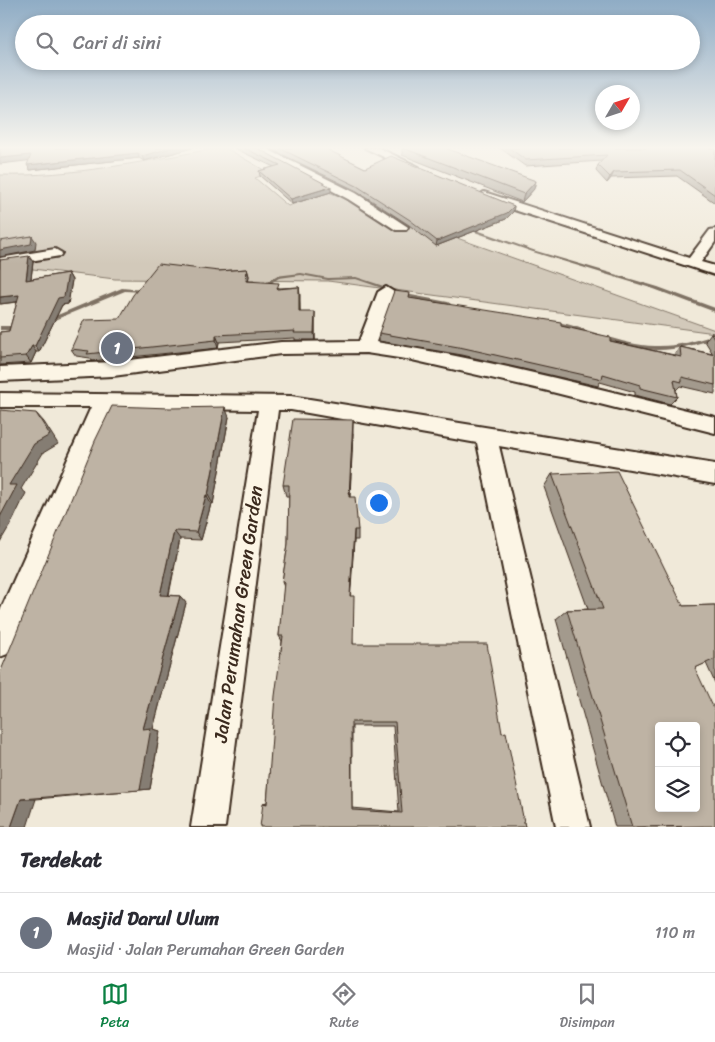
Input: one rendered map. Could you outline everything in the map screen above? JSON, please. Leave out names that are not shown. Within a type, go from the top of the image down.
[{"type":"street","points":[[333,187],[352,196],[401,227]]},
{"type":"street","points":[[475,192],[715,272]]},
{"type":"street","points":[[692,263],[715,233]]},
{"type":"street","points":[[0,262],[55,254]]},
{"type":"street","points":[[366,347],[386,292]]},
{"type":"street","points":[[0,374],[95,370],[281,348],[366,347],[412,354],[544,383],[715,425]]},
{"type":"street","points":[[0,643],[94,400],[95,370]]},
{"type":"street","points":[[0,400],[269,402],[314,406],[715,474]]},
{"type":"street","name":"Jalan Perumahan Green Garden","points":[[208,827],[269,402]]},
{"type":"street","points":[[486,434],[573,827]]},
{"type":"shaded area","points":[[0,187],[265,187],[288,206],[328,192],[715,330],[715,333],[328,281],[115,279],[0,265]]},
{"type":"building","points":[[277,187],[331,187],[291,199]]},
{"type":"building","points":[[358,187],[466,187],[514,206],[507,213],[437,241],[410,220]]},
{"type":"building","points":[[505,187],[531,187],[524,194]]},
{"type":"building","points":[[703,187],[715,187],[715,195]]},
{"type":"building","points":[[32,236],[31,244],[0,250],[0,241]]},
{"type":"building","points":[[29,256],[26,280],[68,273],[64,297],[58,298],[35,346],[32,346],[26,356],[0,358],[0,332],[9,331],[19,295],[0,297],[0,260]]},
{"type":"building","points":[[158,264],[219,271],[247,269],[246,281],[279,283],[277,289],[299,287],[299,312],[315,312],[314,333],[294,333],[295,331],[216,335],[216,340],[87,354],[89,351],[71,349],[84,320],[119,319],[133,295]]},
{"type":"building","points":[[394,291],[410,293],[409,298],[561,322],[561,326],[610,337],[610,341],[681,357],[680,347],[715,355],[715,385],[682,377],[682,382],[674,380],[677,397],[640,388],[640,385],[603,374],[602,379],[464,348],[379,333]]},
{"type":"building","points":[[112,406],[225,407],[208,495],[206,495],[196,532],[174,531],[160,595],[180,596],[143,729],[151,728],[140,790],[21,799],[11,827],[0,827],[0,673],[95,441]]},
{"type":"building","points":[[0,410],[36,413],[50,435],[34,444],[9,485],[17,485],[0,517]]},
{"type":"building","points":[[293,419],[353,420],[349,497],[355,497],[358,530],[354,530],[350,596],[354,596],[353,644],[487,644],[502,733],[506,732],[525,827],[260,827],[263,803],[267,804],[275,696],[283,636],[279,636],[284,582],[282,582],[288,544],[289,485],[283,485]],"holes":[[[351,722],[395,722],[402,813],[352,810]]]},
{"type":"building","points":[[617,471],[683,606],[715,605],[715,659],[695,668],[715,711],[715,826],[632,827],[567,610],[603,609],[552,474]]},
{"type":"waterway","points":[[470,229],[534,252],[656,288],[715,310]]},
{"type":"waterway","points":[[261,287],[278,277],[301,274],[328,279],[356,278],[410,296],[448,304]]},
{"type":"waterway","points":[[50,320],[124,289],[143,291]]},
{"type":"waterway","points":[[554,323],[646,348],[676,347],[715,337]]},
{"type":"waterway","points":[[0,328],[16,328]]},
{"type":"place","name":"Masjid Darul Ulum","points":[[117,348]]}]
